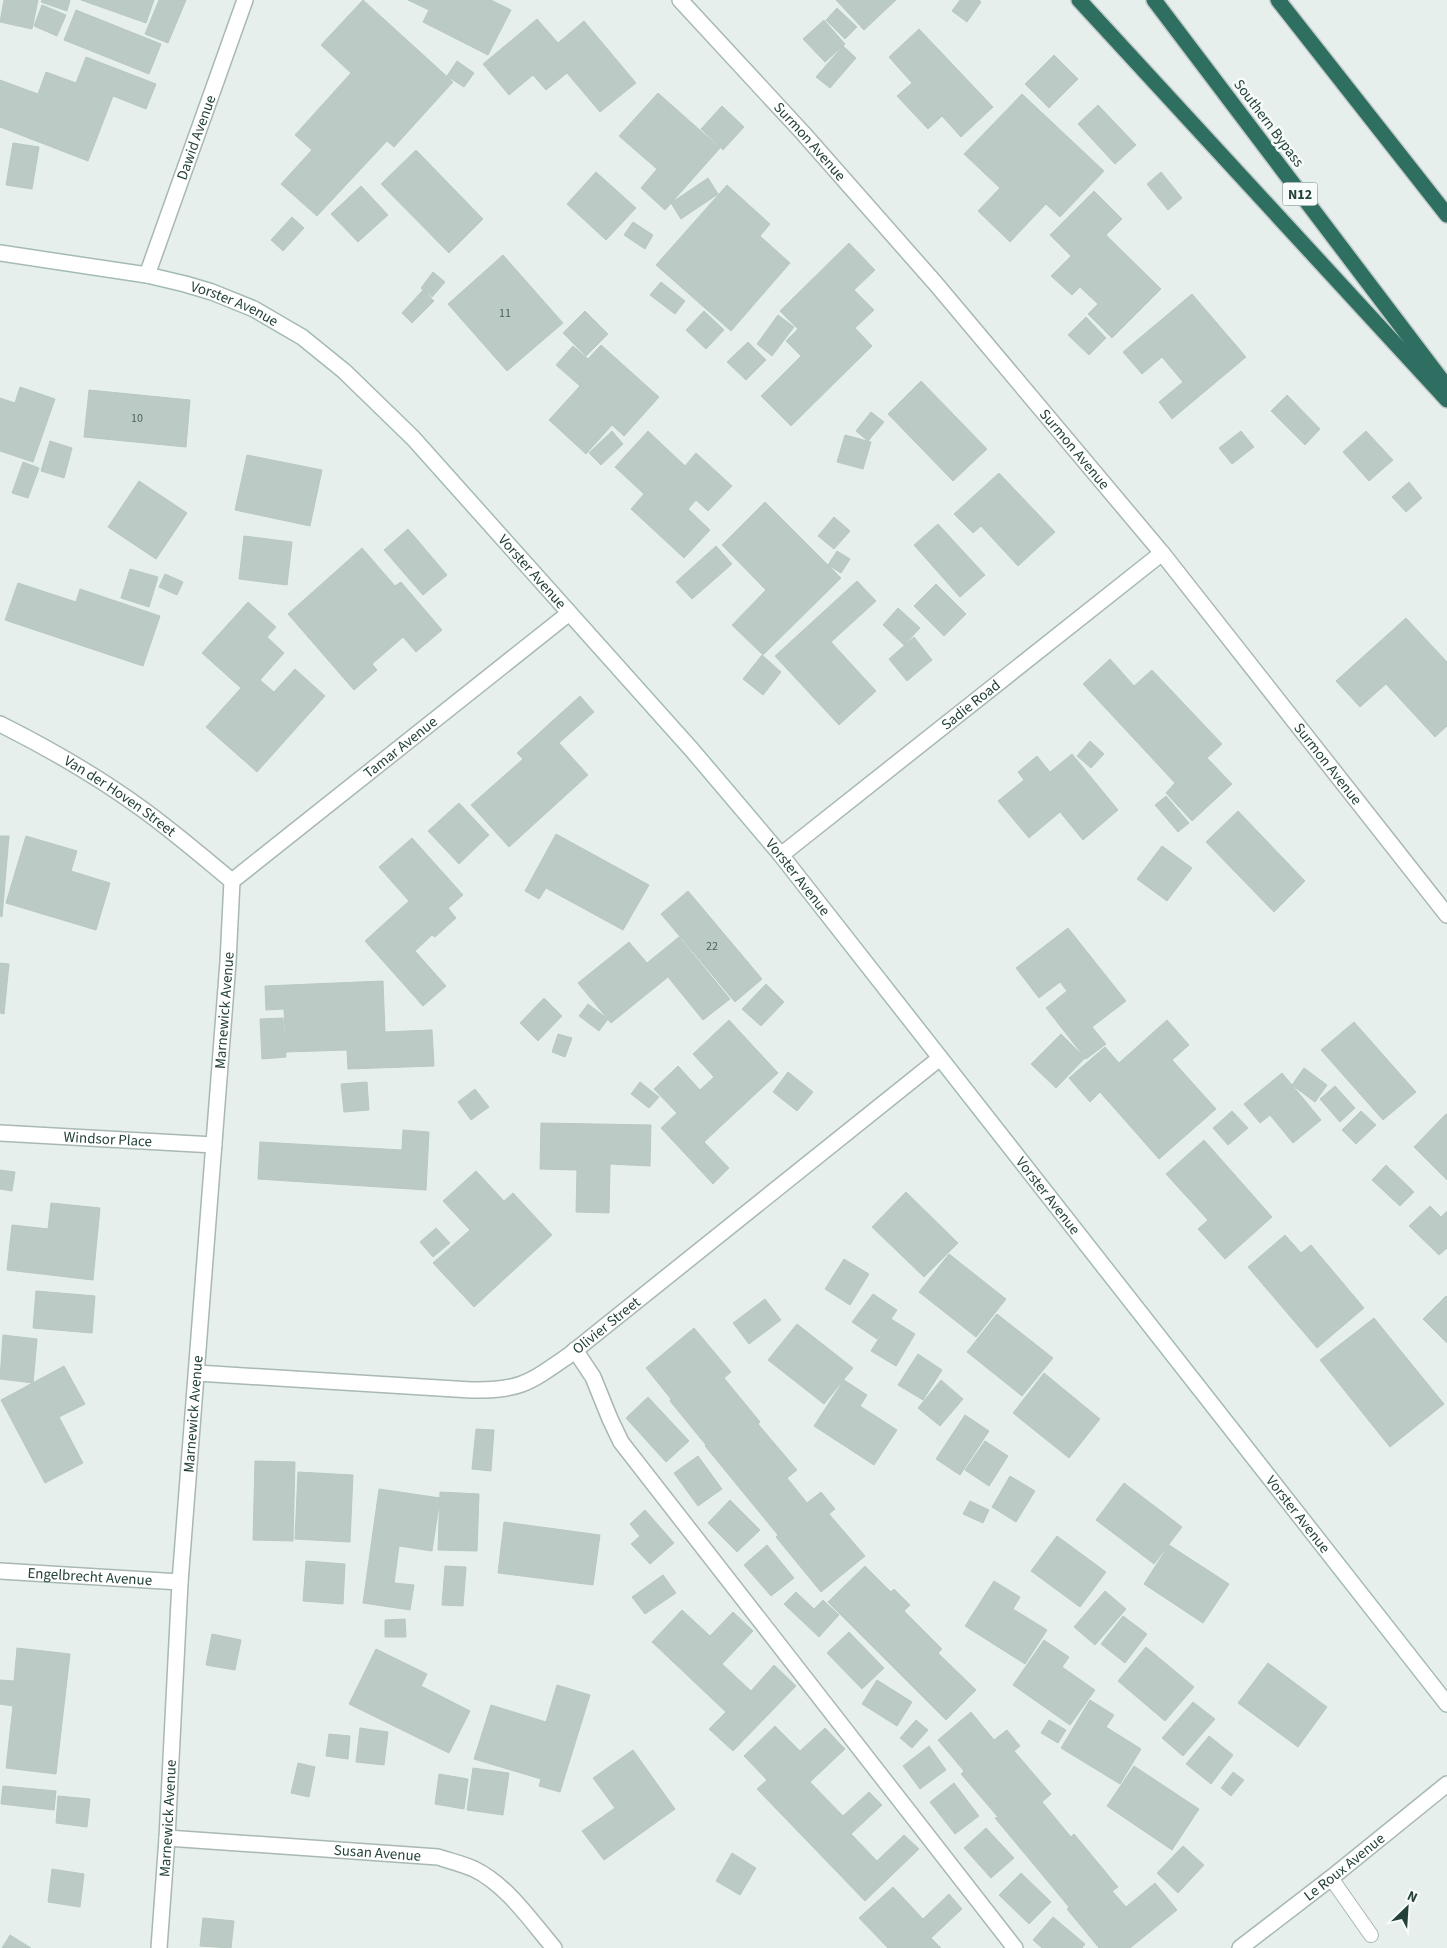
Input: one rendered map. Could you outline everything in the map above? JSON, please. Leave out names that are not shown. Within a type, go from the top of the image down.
[{"type":"highway","points":[[1079,0],[1447,400]]},
{"type":"highway","name":"Southern Bypass","points":[[1154,0],[1447,387]]},
{"type":"highway","points":[[1282,4],[1447,215]]},
{"type":"street","name":"Dawid Avenue","points":[[147,275],[245,0]]},
{"type":"street","name":"Surmon Avenue","points":[[680,0],[803,133],[936,284],[1162,553],[1447,915]]},
{"type":"street","name":"Vorster Avenue","points":[[0,253],[147,275],[212,292],[254,309],[302,337],[344,371],[413,438],[568,614],[692,750],[781,855],[1447,1704]]},
{"type":"street","name":"Sadie Road","points":[[781,855],[1162,553]]},
{"type":"street","name":"Tamar Avenue","points":[[232,881],[568,614]]},
{"type":"street","name":"Van der Hoven Street","points":[[0,724],[36,742],[108,785],[152,816],[232,881]]},
{"type":"street","name":"Marnewick Avenue","points":[[159,1948],[167,1838],[180,1582],[228,962],[232,881]]},
{"type":"street","name":"Olivier Street","points":[[197,1373],[492,1390],[511,1388],[532,1381],[575,1350],[940,1058]]},
{"type":"street","name":"Windsor Place","points":[[0,1133],[214,1144]]},
{"type":"street","points":[[575,1350],[593,1377],[621,1442],[1015,1948]]},
{"type":"street","name":"Engelbrecht Avenue","points":[[0,1571],[180,1582]]},
{"type":"street","name":"Le Roux Avenue","points":[[1240,1948],[1331,1878],[1447,1784]]},
{"type":"street","name":"Susan Avenue","points":[[167,1838],[438,1857],[475,1870],[491,1880],[506,1892],[554,1948]]},
{"type":"lane","points":[[1331,1878],[1371,1935]]},
{"type":"building","points":[[4,0],[38,0],[32,29],[0,22]]},
{"type":"building","points":[[42,0],[70,0],[67,11],[41,2]]},
{"type":"building","points":[[81,0],[154,0],[146,23]]},
{"type":"building","points":[[159,0],[186,0],[168,43],[145,34]]},
{"type":"building","points":[[363,0],[453,82],[394,147],[387,141],[317,216],[281,184],[312,150],[295,135],[351,73],[321,45]]},
{"type":"building","points":[[408,0],[491,0],[511,10],[488,55],[423,22],[429,10]]},
{"type":"building","points":[[836,0],[896,0],[864,30]]},
{"type":"building","points":[[960,0],[979,0],[981,2],[967,22],[952,11]]},
{"type":"building","points":[[42,5],[66,15],[57,36],[34,26]]},
{"type":"building","points":[[837,8],[857,27],[845,39],[826,20]]},
{"type":"building","points":[[76,10],[161,44],[149,74],[64,40]]},
{"type":"building","points":[[537,19],[558,43],[584,21],[636,83],[600,112],[567,73],[546,90],[533,75],[509,95],[483,64]]},
{"type":"building","points":[[824,20],[845,44],[825,62],[803,39]]},
{"type":"building","points":[[919,29],[993,107],[961,137],[942,116],[928,129],[897,96],[912,83],[889,57]]},
{"type":"building","points":[[843,46],[856,58],[830,88],[816,77]]},
{"type":"building","points":[[1054,55],[1078,79],[1049,108],[1025,84]]},
{"type":"building","points":[[86,57],[156,84],[146,109],[113,96],[88,161],[0,127],[0,80],[38,94],[46,72],[76,83]]},
{"type":"building","points":[[457,61],[474,73],[464,87],[447,76]]},
{"type":"building","points":[[658,93],[720,148],[665,210],[641,188],[657,169],[619,136]]},
{"type":"building","points":[[1022,94],[1104,171],[1060,217],[1046,204],[1010,242],[978,211],[1000,188],[964,154]]},
{"type":"building","points":[[1098,105],[1136,145],[1115,164],[1078,124]]},
{"type":"building","points":[[722,106],[744,127],[723,150],[701,129]]},
{"type":"building","points":[[13,143],[39,147],[32,189],[6,185]]},
{"type":"building","points":[[416,150],[483,219],[449,253],[381,184]]},
{"type":"building","points":[[596,172],[636,208],[606,240],[567,204]]},
{"type":"building","points":[[1161,172],[1182,198],[1168,210],[1147,184]]},
{"type":"building","points":[[708,178],[718,194],[681,219],[671,203]]},
{"type":"building","points":[[727,185],[770,224],[760,236],[790,263],[731,331],[656,265]]},
{"type":"building","points":[[361,186],[388,215],[358,242],[331,214]]},
{"type":"building","points":[[1094,191],[1122,219],[1106,235],[1161,289],[1112,338],[1088,314],[1098,304],[1080,287],[1072,295],[1051,276],[1071,256],[1050,235]]},
{"type":"building","points":[[292,217],[304,228],[283,251],[271,240]]},
{"type":"building","points":[[633,222],[653,235],[645,249],[624,235]]},
{"type":"building","points":[[849,243],[875,270],[854,290],[874,310],[855,328],[872,346],[791,426],[761,396],[801,356],[786,341],[798,329],[780,311]]},
{"type":"building","points":[[503,255],[563,323],[507,371],[448,304]]},
{"type":"building","points":[[433,272],[445,282],[432,297],[421,288]]},
{"type":"building","points":[[661,282],[685,301],[675,314],[650,295]]},
{"type":"building","points":[[423,290],[434,301],[412,323],[402,313]]},
{"type":"building","points":[[1192,294],[1246,357],[1172,419],[1159,402],[1183,382],[1162,357],[1142,374],[1123,352]]},
{"type":"building","points":[[585,311],[608,334],[586,356],[563,333]]},
{"type":"building","points":[[704,311],[724,330],[706,349],[686,330]]},
{"type":"building","points":[[778,315],[794,327],[772,356],[757,344]]},
{"type":"building","points":[[1086,317],[1106,338],[1089,355],[1068,335]]},
{"type":"building","points":[[748,342],[766,360],[746,380],[727,362]]},
{"type":"building","points":[[601,345],[659,397],[624,436],[612,425],[586,454],[549,420],[580,386],[556,365],[573,346],[588,359]]},
{"type":"building","points":[[921,381],[987,449],[953,481],[888,414]]},
{"type":"building","points":[[20,387],[55,399],[33,462],[0,451],[0,398],[15,403]]},
{"type":"building","points":[[89,390],[190,400],[186,447],[84,437]]},
{"type":"building","points":[[1287,395],[1320,429],[1305,445],[1271,411]]},
{"type":"building","points":[[871,412],[884,422],[868,441],[856,431]]},
{"type":"building","points":[[612,431],[623,444],[601,465],[589,453]]},
{"type":"building","points":[[648,431],[685,466],[696,453],[732,486],[708,511],[696,500],[688,509],[710,530],[684,558],[631,509],[644,494],[615,467]]},
{"type":"building","points":[[1241,431],[1254,447],[1232,464],[1219,448]]},
{"type":"building","points":[[1366,431],[1393,460],[1369,481],[1343,452]]},
{"type":"building","points":[[845,435],[871,442],[863,469],[837,462]]},
{"type":"building","points":[[50,441],[72,448],[64,478],[41,471]]},
{"type":"building","points":[[247,455],[322,470],[310,526],[235,510]]},
{"type":"building","points":[[23,462],[39,468],[28,498],[12,493]]},
{"type":"building","points":[[999,473],[1055,532],[1018,566],[981,526],[973,533],[954,514]]},
{"type":"building","points":[[139,481],[187,513],[156,559],[108,527]]},
{"type":"building","points":[[1409,482],[1422,498],[1406,512],[1392,497]]},
{"type":"building","points":[[765,502],[841,578],[763,655],[732,625],[766,590],[722,545]]},
{"type":"building","points":[[834,517],[850,531],[834,549],[818,536]]},
{"type":"building","points":[[938,524],[985,575],[960,597],[914,545]]},
{"type":"building","points":[[408,529],[447,575],[423,595],[384,550]]},
{"type":"building","points":[[244,536],[292,542],[287,585],[239,579]]},
{"type":"building","points":[[716,546],[732,564],[692,599],[676,582]]},
{"type":"building","points":[[362,548],[395,586],[401,582],[442,630],[416,652],[403,637],[372,664],[377,670],[354,690],[288,614]]},
{"type":"building","points":[[837,551],[850,559],[841,573],[828,565]]},
{"type":"building","points":[[130,569],[158,577],[149,607],[121,598]]},
{"type":"building","points":[[165,574],[183,582],[177,595],[159,587]]},
{"type":"building","points":[[857,581],[876,601],[831,642],[876,691],[839,725],[775,656]]},
{"type":"building","points":[[18,583],[76,602],[80,589],[160,616],[143,666],[5,620]]},
{"type":"building","points":[[936,584],[966,614],[944,636],[914,606]]},
{"type":"building","points":[[248,602],[276,627],[267,637],[284,653],[260,680],[274,692],[295,669],[325,696],[257,772],[206,727],[241,688],[202,653]]},
{"type":"building","points":[[898,608],[920,628],[904,645],[883,625]]},
{"type":"building","points":[[1406,618],[1447,662],[1447,726],[1435,737],[1386,684],[1360,707],[1336,681]]},
{"type":"building","points":[[914,637],[932,660],[907,681],[889,659]]},
{"type":"building","points":[[762,655],[781,672],[763,695],[743,679]]},
{"type":"building","points":[[1110,659],[1134,686],[1152,670],[1222,744],[1207,758],[1232,784],[1192,821],[1166,793],[1175,783],[1083,684]]},
{"type":"building","points":[[580,696],[594,712],[559,743],[588,775],[509,847],[471,805],[523,759],[517,753]]},
{"type":"building","points":[[1090,741],[1104,754],[1091,768],[1077,756]]},
{"type":"building","points":[[1072,754],[1118,810],[1083,840],[1060,812],[1029,838],[998,801],[1024,780],[1018,772],[1037,756],[1050,772]]},
{"type":"building","points":[[1166,796],[1189,823],[1178,832],[1155,805]]},
{"type":"building","points":[[459,803],[489,835],[459,864],[428,831]]},
{"type":"building","points":[[1238,811],[1305,881],[1274,912],[1206,842]]},
{"type":"building","points":[[556,834],[649,885],[623,930],[546,888],[539,899],[525,891]]},
{"type":"building","points":[[0,836],[9,836],[2,917],[0,916]]},
{"type":"building","points":[[26,836],[77,851],[71,871],[110,883],[96,930],[6,903]]},
{"type":"building","points":[[412,838],[463,895],[448,908],[456,918],[435,937],[432,935],[415,951],[446,986],[423,1006],[365,941],[409,901],[379,867]]},
{"type":"building","points":[[1162,846],[1192,868],[1167,901],[1137,879]]},
{"type":"building","points":[[688,891],[762,979],[735,1002],[661,914]]},
{"type":"building","points":[[1068,928],[1126,1001],[1092,1027],[1106,1044],[1086,1059],[1046,1008],[1067,991],[1060,982],[1039,998],[1016,968]]},
{"type":"building","points":[[679,937],[730,999],[703,1020],[668,977],[611,1023],[578,983],[629,942],[647,963]]},
{"type":"building","points":[[0,963],[9,964],[4,1014],[0,1013]]},
{"type":"building","points":[[383,981],[385,1032],[432,1030],[434,1066],[348,1069],[347,1050],[286,1052],[284,1009],[266,1010],[265,986]]},
{"type":"building","points":[[766,984],[784,1002],[761,1026],[742,1009]]},
{"type":"building","points":[[544,998],[562,1016],[538,1041],[520,1023]]},
{"type":"building","points":[[588,1004],[608,1019],[599,1031],[579,1016]]},
{"type":"building","points":[[283,1018],[286,1057],[262,1059],[260,1019]]},
{"type":"building","points":[[729,1020],[778,1073],[704,1142],[729,1168],[713,1184],[661,1128],[677,1113],[654,1089],[678,1066],[700,1090],[714,1077],[693,1054]]},
{"type":"building","points":[[1167,1020],[1189,1045],[1172,1060],[1216,1109],[1159,1159],[1100,1092],[1090,1102],[1069,1078],[1105,1047],[1119,1063]]},
{"type":"building","points":[[1354,1022],[1416,1092],[1383,1120],[1321,1050]]},
{"type":"building","points":[[558,1034],[572,1038],[565,1057],[552,1052]]},
{"type":"building","points":[[1061,1034],[1085,1058],[1056,1088],[1031,1064]]},
{"type":"building","points":[[1304,1068],[1327,1085],[1315,1102],[1292,1085]]},
{"type":"building","points":[[788,1072],[813,1092],[797,1111],[773,1092]]},
{"type":"building","points":[[1282,1073],[1321,1120],[1293,1143],[1270,1115],[1260,1123],[1244,1104]]},
{"type":"building","points":[[367,1082],[369,1110],[344,1112],[341,1084]]},
{"type":"building","points":[[640,1082],[659,1097],[649,1108],[631,1094]]},
{"type":"building","points":[[1335,1086],[1355,1108],[1340,1122],[1320,1099]]},
{"type":"building","points":[[475,1089],[489,1107],[471,1120],[458,1102]]},
{"type":"building","points":[[1232,1111],[1248,1128],[1228,1145],[1213,1128]]},
{"type":"building","points":[[1361,1111],[1376,1125],[1356,1144],[1342,1130]]},
{"type":"building","points":[[1447,1114],[1447,1180],[1414,1147]]},
{"type":"building","points":[[541,1123],[651,1125],[650,1166],[610,1164],[609,1213],[576,1212],[577,1170],[540,1169]]},
{"type":"building","points":[[403,1130],[429,1132],[426,1190],[258,1179],[260,1142],[402,1150]]},
{"type":"building","points":[[1204,1140],[1272,1217],[1225,1259],[1198,1229],[1208,1220],[1166,1174]]},
{"type":"building","points":[[1386,1165],[1414,1192],[1400,1206],[1372,1180]]},
{"type":"building","points":[[0,1170],[15,1172],[12,1191],[0,1189]]},
{"type":"building","points":[[476,1171],[504,1201],[513,1193],[552,1235],[474,1307],[433,1263],[470,1230],[443,1201]]},
{"type":"building","points":[[906,1192],[958,1243],[924,1277],[872,1227]]},
{"type":"building","points":[[51,1203],[100,1208],[93,1280],[7,1270],[12,1225],[48,1229]]},
{"type":"building","points":[[1430,1206],[1441,1217],[1447,1211],[1447,1248],[1439,1255],[1409,1226]]},
{"type":"building","points":[[436,1228],[450,1243],[433,1257],[420,1242]]},
{"type":"building","points":[[1285,1235],[1301,1253],[1311,1245],[1364,1308],[1317,1348],[1248,1267]]},
{"type":"building","points":[[949,1254],[1006,1299],[976,1337],[919,1292]]},
{"type":"building","points":[[844,1259],[869,1274],[850,1305],[825,1289]]},
{"type":"building","points":[[36,1291],[95,1296],[92,1333],[33,1328]]},
{"type":"building","points":[[873,1294],[897,1310],[877,1339],[852,1322]]},
{"type":"building","points":[[1447,1297],[1447,1343],[1423,1319]]},
{"type":"building","points":[[765,1299],[781,1320],[749,1344],[733,1323]]},
{"type":"building","points":[[997,1314],[1053,1358],[1022,1396],[967,1352]]},
{"type":"building","points":[[1374,1318],[1444,1404],[1390,1447],[1320,1360]]},
{"type":"building","points":[[891,1319],[915,1334],[896,1366],[871,1351]]},
{"type":"building","points":[[797,1324],[853,1368],[824,1404],[768,1360]]},
{"type":"building","points":[[694,1328],[731,1372],[724,1378],[760,1422],[758,1424],[797,1470],[787,1478],[807,1503],[821,1492],[835,1509],[829,1514],[865,1556],[821,1592],[776,1537],[778,1535],[705,1446],[646,1368]]},
{"type":"building","points":[[3,1335],[37,1339],[33,1383],[0,1379]]},
{"type":"building","points":[[918,1354],[942,1370],[923,1400],[898,1385]]},
{"type":"building","points":[[64,1366],[85,1404],[59,1417],[83,1463],[45,1483],[1,1400]]},
{"type":"building","points":[[1044,1373],[1100,1419],[1069,1458],[1013,1413]]},
{"type":"building","points":[[844,1380],[867,1395],[860,1406],[897,1430],[874,1465],[814,1426]]},
{"type":"building","points":[[941,1380],[963,1399],[940,1426],[918,1408]]},
{"type":"building","points":[[648,1397],[689,1441],[666,1462],[626,1418]]},
{"type":"building","points":[[965,1415],[989,1431],[960,1475],[936,1459]]},
{"type":"building","points":[[476,1429],[494,1430],[491,1471],[472,1469]]},
{"type":"building","points":[[985,1441],[1008,1456],[989,1486],[965,1470]]},
{"type":"building","points":[[698,1456],[722,1489],[698,1506],[674,1473]]},
{"type":"building","points":[[255,1461],[295,1462],[293,1541],[253,1540]]},
{"type":"building","points":[[298,1472],[353,1475],[350,1542],[295,1539]]},
{"type":"building","points":[[1010,1476],[1035,1491],[1016,1522],[992,1507]]},
{"type":"building","points":[[1124,1483],[1182,1527],[1154,1564],[1096,1520]]},
{"type":"building","points":[[379,1489],[440,1498],[432,1551],[399,1546],[394,1583],[414,1585],[410,1610],[363,1603]]},
{"type":"building","points":[[440,1492],[479,1494],[477,1551],[438,1550]]},
{"type":"building","points":[[730,1500],[760,1530],[737,1552],[708,1523]]},
{"type":"building","points":[[970,1501],[989,1510],[983,1523],[963,1514]]},
{"type":"building","points":[[645,1510],[674,1543],[650,1564],[631,1544],[640,1536],[630,1524]]},
{"type":"building","points":[[504,1522],[600,1535],[593,1585],[498,1573]]},
{"type":"building","points":[[1057,1536],[1106,1572],[1080,1607],[1031,1571]]},
{"type":"building","points":[[767,1545],[794,1578],[771,1596],[744,1565]]},
{"type":"building","points":[[1169,1545],[1229,1584],[1203,1623],[1144,1584]]},
{"type":"building","points":[[306,1561],[345,1564],[343,1604],[303,1601]]},
{"type":"building","points":[[445,1566],[466,1567],[463,1606],[442,1605]]},
{"type":"building","points":[[865,1566],[891,1592],[894,1589],[910,1605],[904,1611],[942,1649],[938,1653],[976,1690],[946,1720],[828,1602]]},
{"type":"building","points":[[663,1575],[676,1593],[645,1614],[632,1597]]},
{"type":"building","points":[[994,1581],[1020,1597],[1013,1609],[1047,1630],[1025,1664],[965,1626]]},
{"type":"building","points":[[1105,1591],[1126,1609],[1095,1645],[1074,1627]]},
{"type":"building","points":[[796,1592],[814,1609],[823,1600],[839,1615],[819,1637],[784,1604]]},
{"type":"building","points":[[682,1610],[710,1636],[733,1612],[753,1631],[722,1664],[751,1691],[774,1665],[796,1686],[733,1751],[709,1729],[726,1712],[652,1642]]},
{"type":"building","points":[[1123,1616],[1147,1634],[1125,1663],[1101,1644]]},
{"type":"building","points":[[405,1619],[406,1637],[385,1637],[385,1620]]},
{"type":"building","points":[[849,1632],[884,1668],[862,1689],[827,1653]]},
{"type":"building","points":[[212,1634],[241,1640],[235,1670],[206,1665]]},
{"type":"building","points":[[1044,1640],[1069,1657],[1062,1667],[1095,1690],[1070,1725],[1013,1685]]},
{"type":"building","points":[[1146,1647],[1194,1687],[1165,1721],[1118,1681]]},
{"type":"building","points":[[17,1648],[70,1654],[56,1774],[6,1768],[13,1706],[0,1704],[0,1680],[14,1681]]},
{"type":"building","points":[[376,1649],[427,1674],[421,1686],[470,1711],[449,1753],[349,1704]]},
{"type":"building","points":[[1268,1663],[1327,1707],[1298,1747],[1238,1703]]},
{"type":"building","points":[[877,1680],[912,1702],[897,1726],[862,1704]]},
{"type":"building","points":[[557,1685],[590,1695],[560,1792],[539,1786],[541,1779],[474,1759],[491,1705],[546,1722]]},
{"type":"building","points":[[1090,1700],[1114,1715],[1106,1727],[1141,1749],[1120,1784],[1061,1748]]},
{"type":"building","points":[[1193,1702],[1215,1719],[1183,1756],[1162,1738]]},
{"type":"building","points":[[971,1712],[994,1740],[1007,1730],[1020,1746],[1014,1751],[1051,1794],[1042,1802],[1071,1837],[1074,1834],[1118,1887],[1112,1891],[1126,1907],[1155,1883],[1177,1910],[1130,1948],[1099,1948],[1067,1909],[1069,1907],[995,1818],[998,1817],[961,1774],[964,1771],[938,1740]]},
{"type":"building","points":[[916,1720],[928,1730],[912,1748],[900,1738]]},
{"type":"building","points":[[1049,1720],[1066,1730],[1058,1743],[1041,1733]]},
{"type":"building","points":[[775,1726],[800,1751],[825,1728],[845,1749],[810,1782],[843,1816],[869,1792],[882,1805],[851,1834],[877,1861],[904,1835],[919,1849],[865,1901],[757,1789],[767,1780],[744,1756]]},
{"type":"building","points":[[360,1728],[388,1732],[384,1765],[356,1762]]},
{"type":"building","points":[[329,1734],[350,1736],[348,1759],[326,1756]]},
{"type":"building","points":[[1209,1736],[1233,1755],[1211,1784],[1186,1764]]},
{"type":"building","points":[[929,1746],[946,1770],[920,1789],[903,1766]]},
{"type":"building","points":[[633,1750],[675,1809],[604,1860],[582,1831],[615,1808],[593,1778]]},
{"type":"building","points":[[298,1763],[315,1767],[309,1797],[291,1793]]},
{"type":"building","points":[[1134,1766],[1199,1809],[1172,1850],[1107,1806]]},
{"type":"building","points":[[473,1768],[509,1773],[503,1815],[467,1810]]},
{"type":"building","points":[[1233,1772],[1244,1780],[1231,1796],[1221,1788]]},
{"type":"building","points":[[439,1774],[468,1779],[464,1809],[435,1804]]},
{"type":"building","points":[[954,1783],[979,1816],[955,1834],[930,1802]]},
{"type":"building","points":[[3,1786],[56,1791],[54,1810],[1,1804]]},
{"type":"building","points":[[58,1796],[90,1799],[87,1827],[56,1823]]},
{"type":"building","points":[[986,1828],[1014,1858],[991,1878],[964,1848]]},
{"type":"building","points":[[1183,1846],[1204,1865],[1178,1893],[1157,1873]]},
{"type":"building","points":[[732,1853],[756,1868],[740,1895],[716,1881]]},
{"type":"building","points":[[52,1869],[84,1874],[80,1907],[48,1902]]},
{"type":"building","points":[[1021,1873],[1051,1902],[1029,1924],[999,1895]]},
{"type":"building","points":[[893,1887],[923,1919],[949,1894],[962,1909],[931,1938],[941,1948],[888,1948],[859,1918]]},
{"type":"building","points":[[1053,1917],[1085,1944],[1082,1948],[1042,1948],[1033,1940]]},
{"type":"building","points":[[203,1918],[234,1921],[231,1948],[200,1946]]},
{"type":"building","points":[[10,1935],[31,1948],[2,1948]]}]
